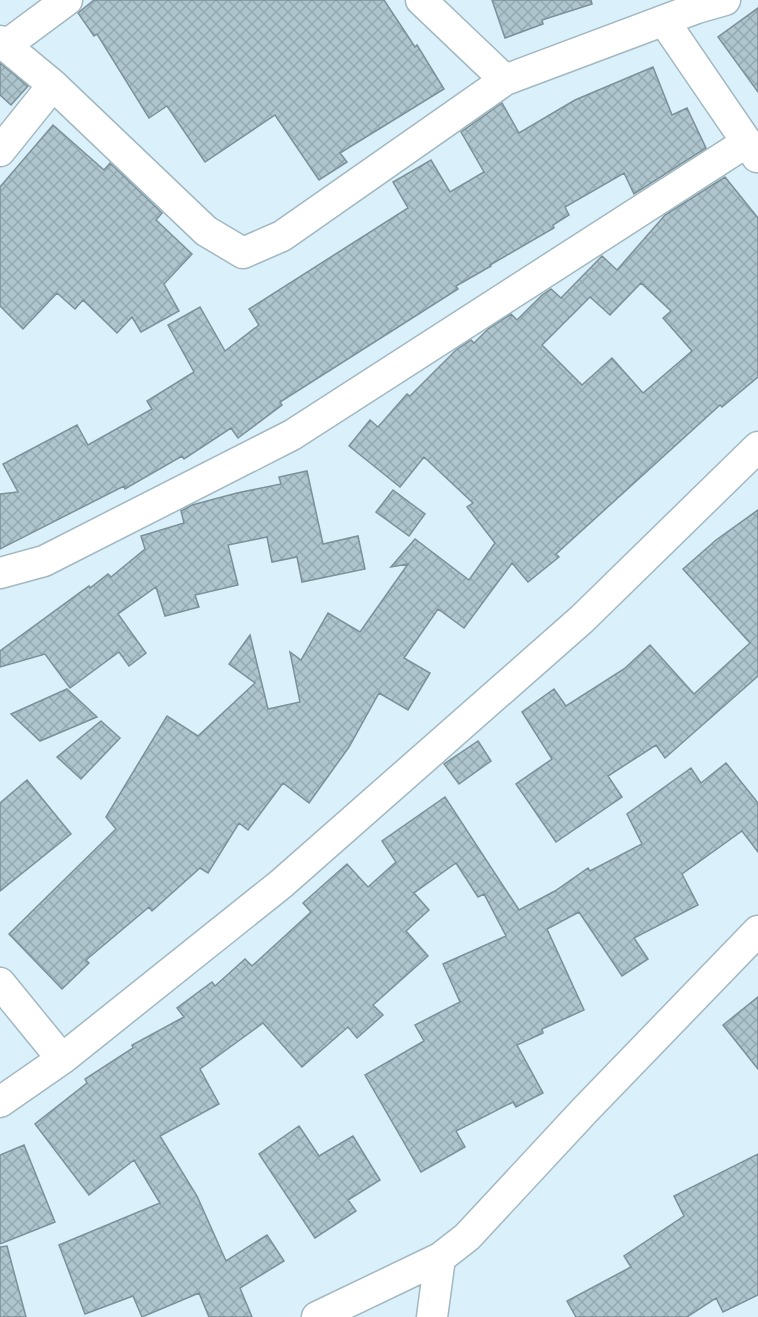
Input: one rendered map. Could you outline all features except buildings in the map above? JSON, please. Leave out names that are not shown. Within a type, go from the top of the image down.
[{"type":"street","points":[[67,0],[3,43],[53,85],[206,231],[243,253],[282,236],[505,81],[664,21],[695,4],[725,0]]},
{"type":"street","points":[[421,0],[505,81]]},
{"type":"street","points":[[0,573],[44,561],[292,435],[752,150],[664,21]]},
{"type":"street","points":[[0,150],[53,85]]},
{"type":"street","points":[[0,1102],[62,1059],[299,868],[582,619],[758,447]]},
{"type":"street","points":[[316,1317],[440,1258],[467,1237],[585,1110],[758,931]]},
{"type":"street","points":[[0,983],[62,1059]]},
{"type":"street","points":[[432,1317],[440,1258]]}]
